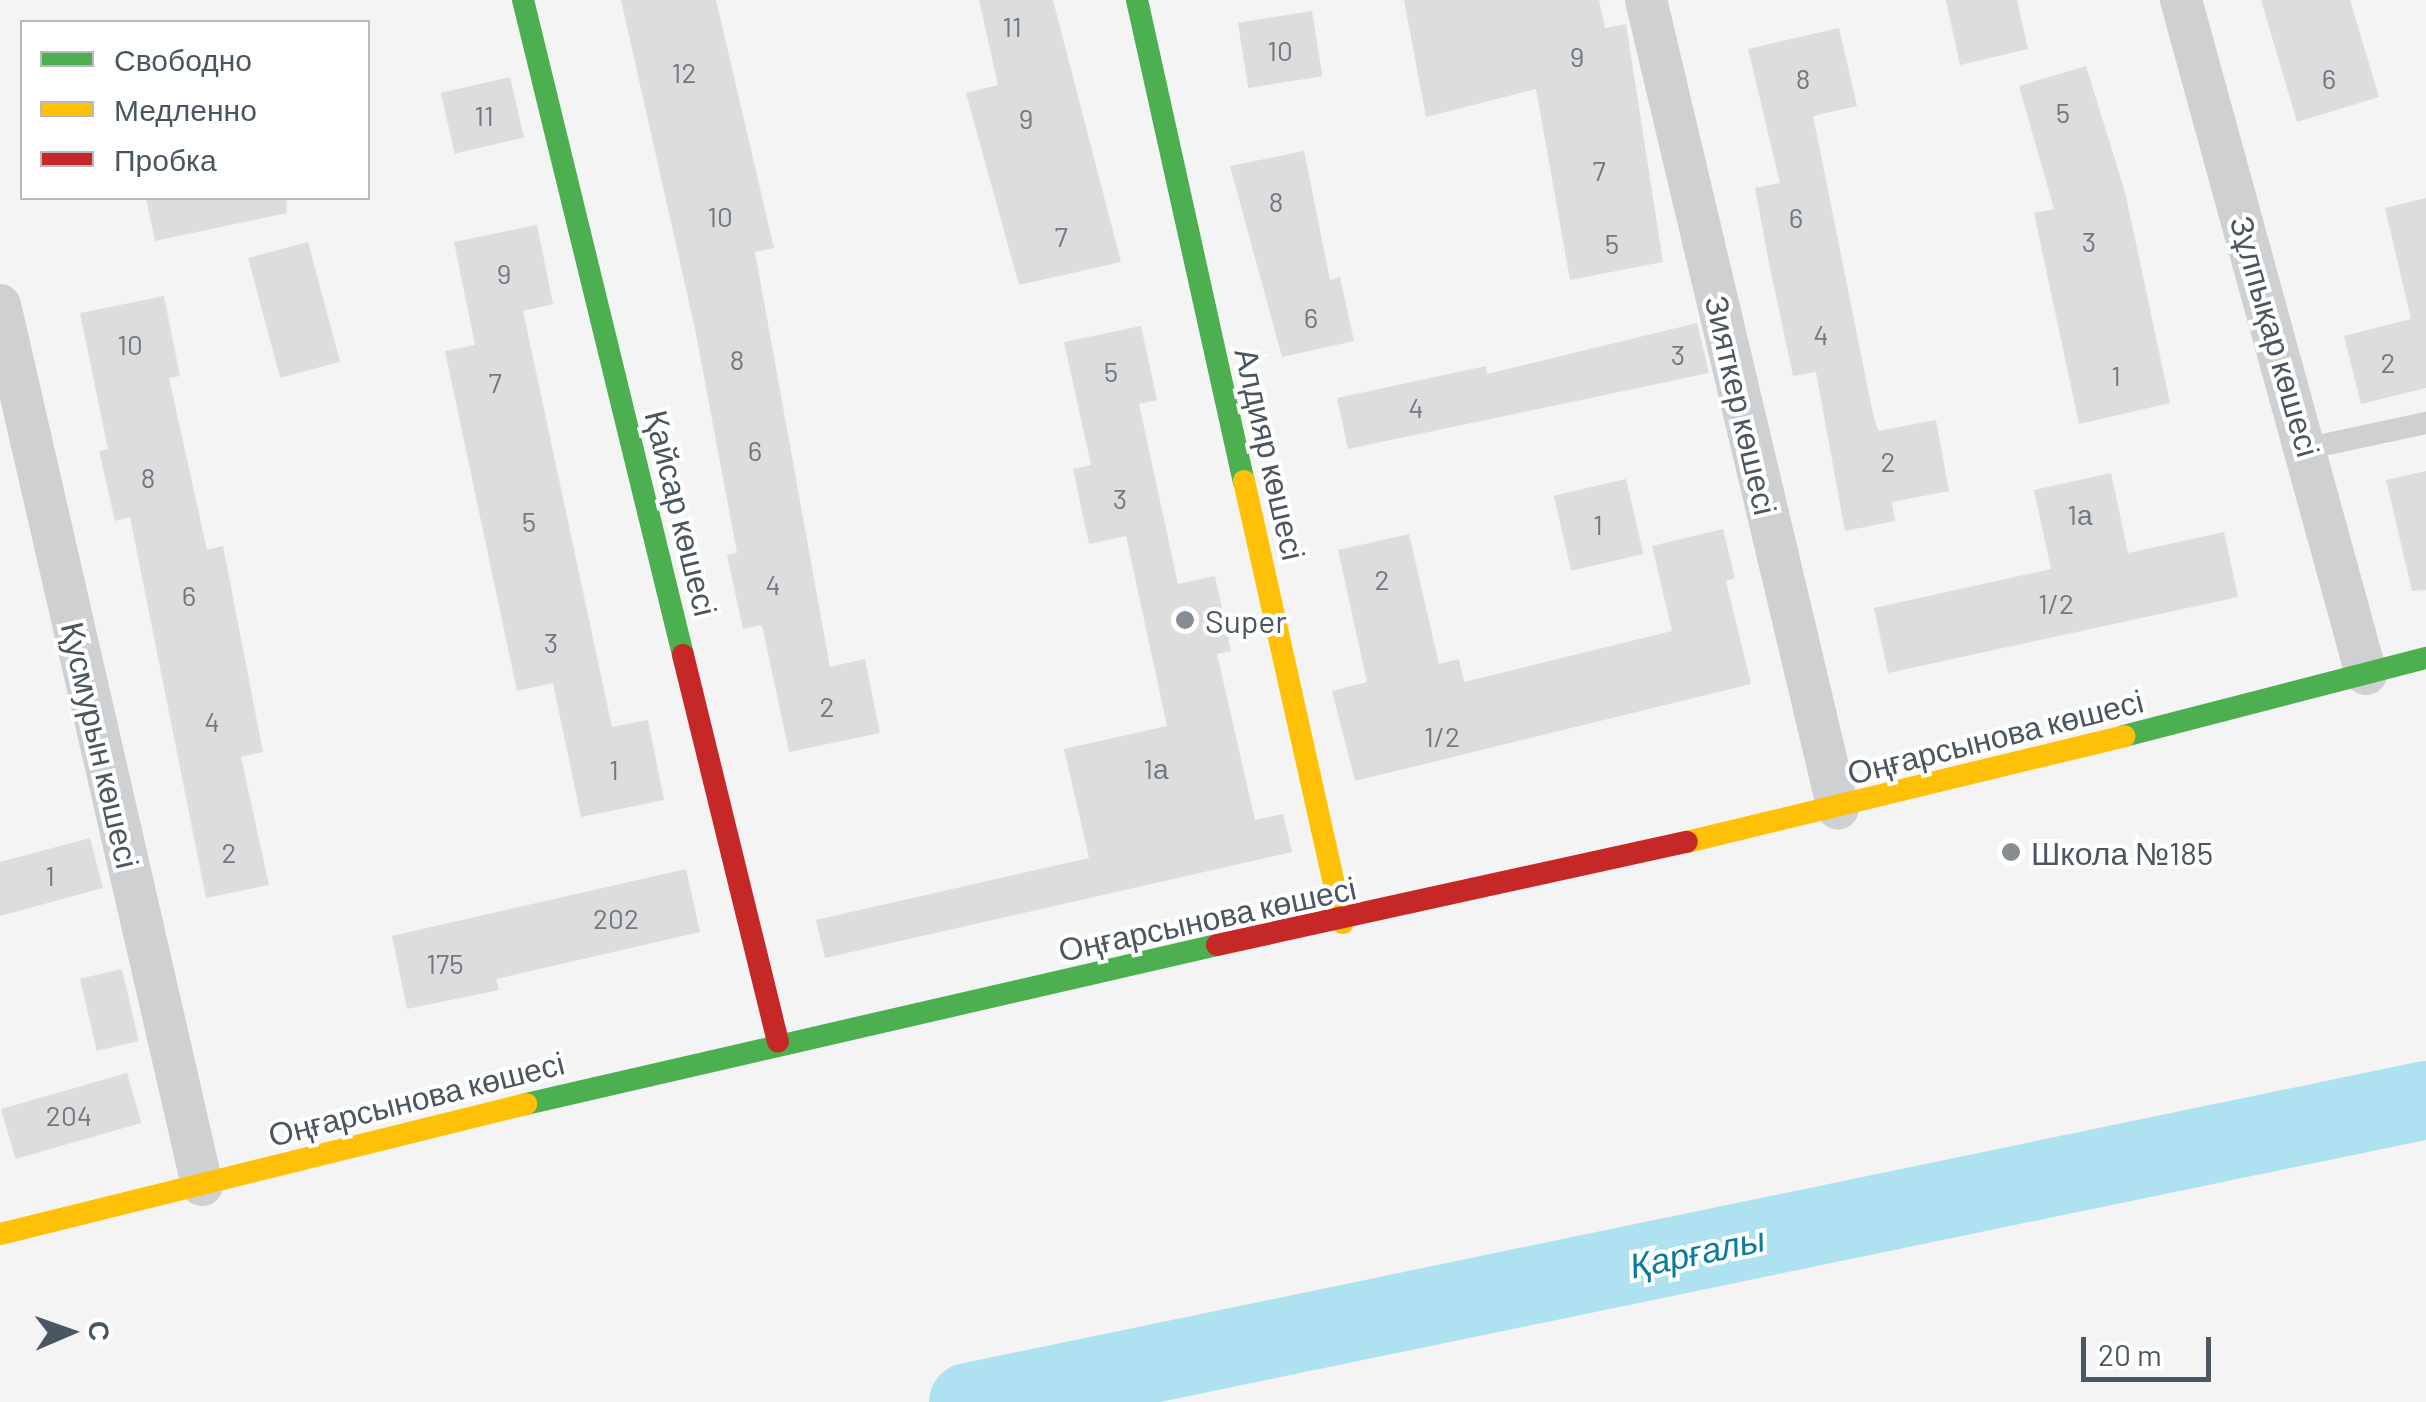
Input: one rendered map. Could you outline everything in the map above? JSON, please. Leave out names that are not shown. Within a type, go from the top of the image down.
[{"type":"main road","name":"Қайсар көшесі","points":[[523,0],[778,1042]]},
{"type":"main road","name":"Алдияр көшесі","points":[[1137,0],[1343,922]]},
{"type":"main road","name":"Оңғарсынова көшесі","points":[[0,1234],[778,1042],[1343,922],[1838,810],[2426,658]]},
{"type":"street","name":"Зияткер көшесі","points":[[1646,0],[1838,810]]},
{"type":"street","name":"Зұлпықар көшесі","points":[[2181,0],[2309,448],[2366,674]]},
{"type":"street","name":"Қусмурын көшесі","points":[[0,305],[202,1185]]},
{"type":"lane","points":[[2309,448],[2426,423]]},
{"type":"building","points":[[621,0],[716,0],[774,248],[755,252],[830,667],[865,659],[880,733],[789,752],[762,625],[743,629],[727,555],[737,553],[695,329]]},
{"type":"building","points":[[979,0],[1053,0],[1121,262],[1019,285],[966,93],[998,85]]},
{"type":"building","points":[[1404,0],[1599,0],[1605,28],[1626,24],[1663,262],[1570,280],[1536,89],[1426,117]]},
{"type":"building","points":[[1946,0],[2017,0],[2028,49],[1960,65]]},
{"type":"building","points":[[2261,0],[2350,0],[2379,97],[2297,122]]},
{"type":"building","points":[[1312,11],[1322,76],[1248,88],[1238,23]]},
{"type":"building","points":[[1839,28],[1857,106],[1813,116],[1873,414],[1878,431],[1936,420],[1949,491],[1892,502],[1895,521],[1845,531],[1816,372],[1793,376],[1768,258],[1755,188],[1780,183],[1748,49]]},
{"type":"building","points":[[2086,66],[2125,192],[2170,403],[2079,424],[2034,213],[2054,209],[2019,86]]},
{"type":"building","points":[[510,77],[524,137],[455,153],[441,93]]},
{"type":"building","points":[[1304,151],[1330,280],[1340,277],[1354,341],[1282,357],[1230,166]]},
{"type":"building","points":[[2426,198],[2426,388],[2361,404],[2344,336],[2411,319],[2385,208]]},
{"type":"building","points":[[146,200],[286,200],[287,213],[155,241]]},
{"type":"building","points":[[537,225],[553,304],[523,311],[612,727],[648,720],[664,800],[581,817],[553,683],[517,691],[445,351],[475,345],[454,242]]},
{"type":"building","points":[[308,242],[340,362],[280,378],[248,258]]},
{"type":"building","points":[[164,296],[180,376],[169,378],[207,550],[223,546],[263,752],[241,757],[269,885],[206,898],[130,517],[115,521],[99,451],[108,449],[80,313]]},
{"type":"building","points":[[1697,323],[1709,373],[1348,449],[1337,398],[1486,366],[1487,374]]},
{"type":"building","points":[[1141,326],[1157,400],[1139,404],[1178,584],[1215,576],[1231,651],[1217,654],[1255,820],[1283,814],[1292,852],[825,958],[816,920],[1089,858],[1064,749],[1167,726],[1126,536],[1089,544],[1073,469],[1091,465],[1064,342]]},
{"type":"building","points":[[2426,471],[2426,590],[2412,591],[2386,480]]},
{"type":"building","points":[[2111,473],[2128,553],[2224,532],[2238,597],[1888,673],[1874,608],[2051,569],[2034,490]]},
{"type":"building","points":[[1626,479],[1643,554],[1571,571],[1554,496]]},
{"type":"building","points":[[1723,529],[1735,578],[1726,581],[1751,684],[1355,781],[1332,691],[1367,682],[1338,550],[1409,534],[1439,664],[1459,659],[1464,682],[1672,631],[1652,546]]},
{"type":"building","points":[[90,838],[103,888],[0,916],[0,862]]},
{"type":"building","points":[[686,869],[700,932],[496,979],[499,990],[407,1009],[392,936]]},
{"type":"building","points":[[122,969],[139,1041],[97,1051],[80,979]]},
{"type":"building","points":[[127,1073],[141,1123],[15,1159],[1,1109]]},
{"type":"waterway","name":"Қарғалы","points":[[968,1402],[2426,1100]]},
{"type":"traffic: fast","points":[[523,0],[683,655]]},
{"type":"traffic: fast","points":[[1137,0],[1244,481]]},
{"type":"traffic: fast","points":[[2124,736],[2426,658]]},
{"type":"traffic: fast","points":[[526,1104],[1217,945]]},
{"type":"traffic: slow","points":[[1244,481],[1343,923]]},
{"type":"traffic: slow","points":[[1687,842],[2124,736]]},
{"type":"traffic: slow","points":[[0,1234],[526,1104]]},
{"type":"traffic: jam","points":[[683,655],[778,1042]]},
{"type":"traffic: jam","points":[[1217,945],[1687,842]]},
{"type":"place","name":"Super","points":[[1185,620]]},
{"type":"place","name":"Школа №185","points":[[2011,852]]}]
